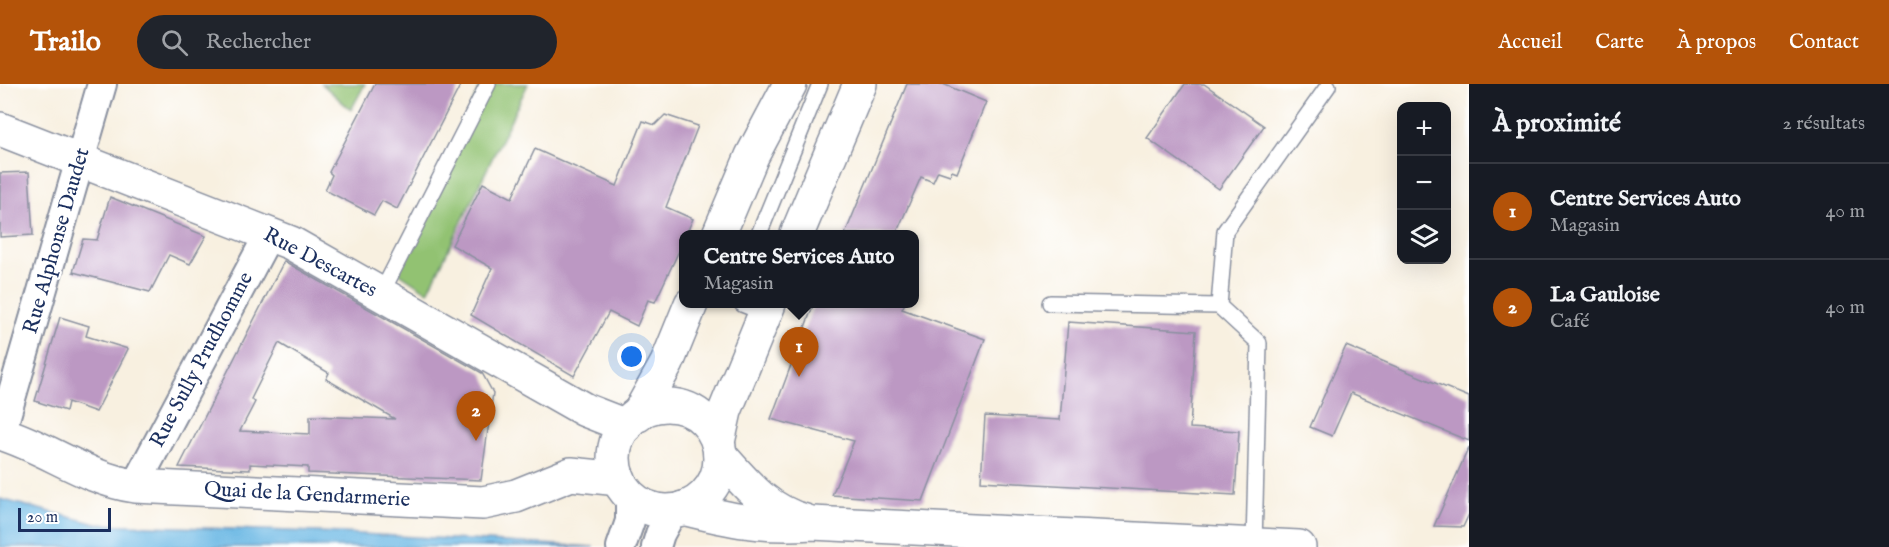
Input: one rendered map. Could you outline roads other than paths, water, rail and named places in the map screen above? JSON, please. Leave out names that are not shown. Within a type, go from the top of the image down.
[{"type":"street","name":"Rue Alphonse Daudet","points":[[1,433],[102,84]]},
{"type":"street","points":[[721,230],[752,156],[790,84]]},
{"type":"street","points":[[799,230],[860,84]]},
{"type":"street","name":"Rue Descartes","points":[[0,129],[269,234],[306,251],[585,410],[632,420]]},
{"type":"street","name":"Rue Sully Prudhomme","points":[[135,486],[269,234]]},
{"type":"street","points":[[621,547],[630,521],[625,487],[615,455],[617,442],[667,363],[689,308]]},
{"type":"street","points":[[656,547],[678,509],[700,499],[712,485],[719,468],[719,449],[725,411],[758,308]]},
{"type":"street","points":[[632,420],[662,405],[681,407],[704,420],[719,449],[768,504],[784,514],[812,523]]},
{"type":"street","name":"Quai de la Gendarmerie","points":[[1,433],[23,440],[91,475],[135,486],[483,503],[516,496],[571,474],[625,487]]},
{"type":"street","points":[[625,487],[653,508],[678,509],[756,525],[812,523],[1299,547]]},
{"type":"lane","points":[[381,294],[488,84]]},
{"type":"lane","points":[[761,230],[820,84]]},
{"type":"lane","points":[[1219,306],[1225,231],[1328,86]]},
{"type":"lane","points":[[1050,303],[1219,306],[1259,343],[1254,544]]},
{"type":"water","points":[[0,499],[97,524],[343,533],[594,547],[0,547]]},
{"type":"place","name":"Centre Services Auto","points":[[799,377]]},
{"type":"place","name":"La Gauloise","points":[[476,441]]}]
